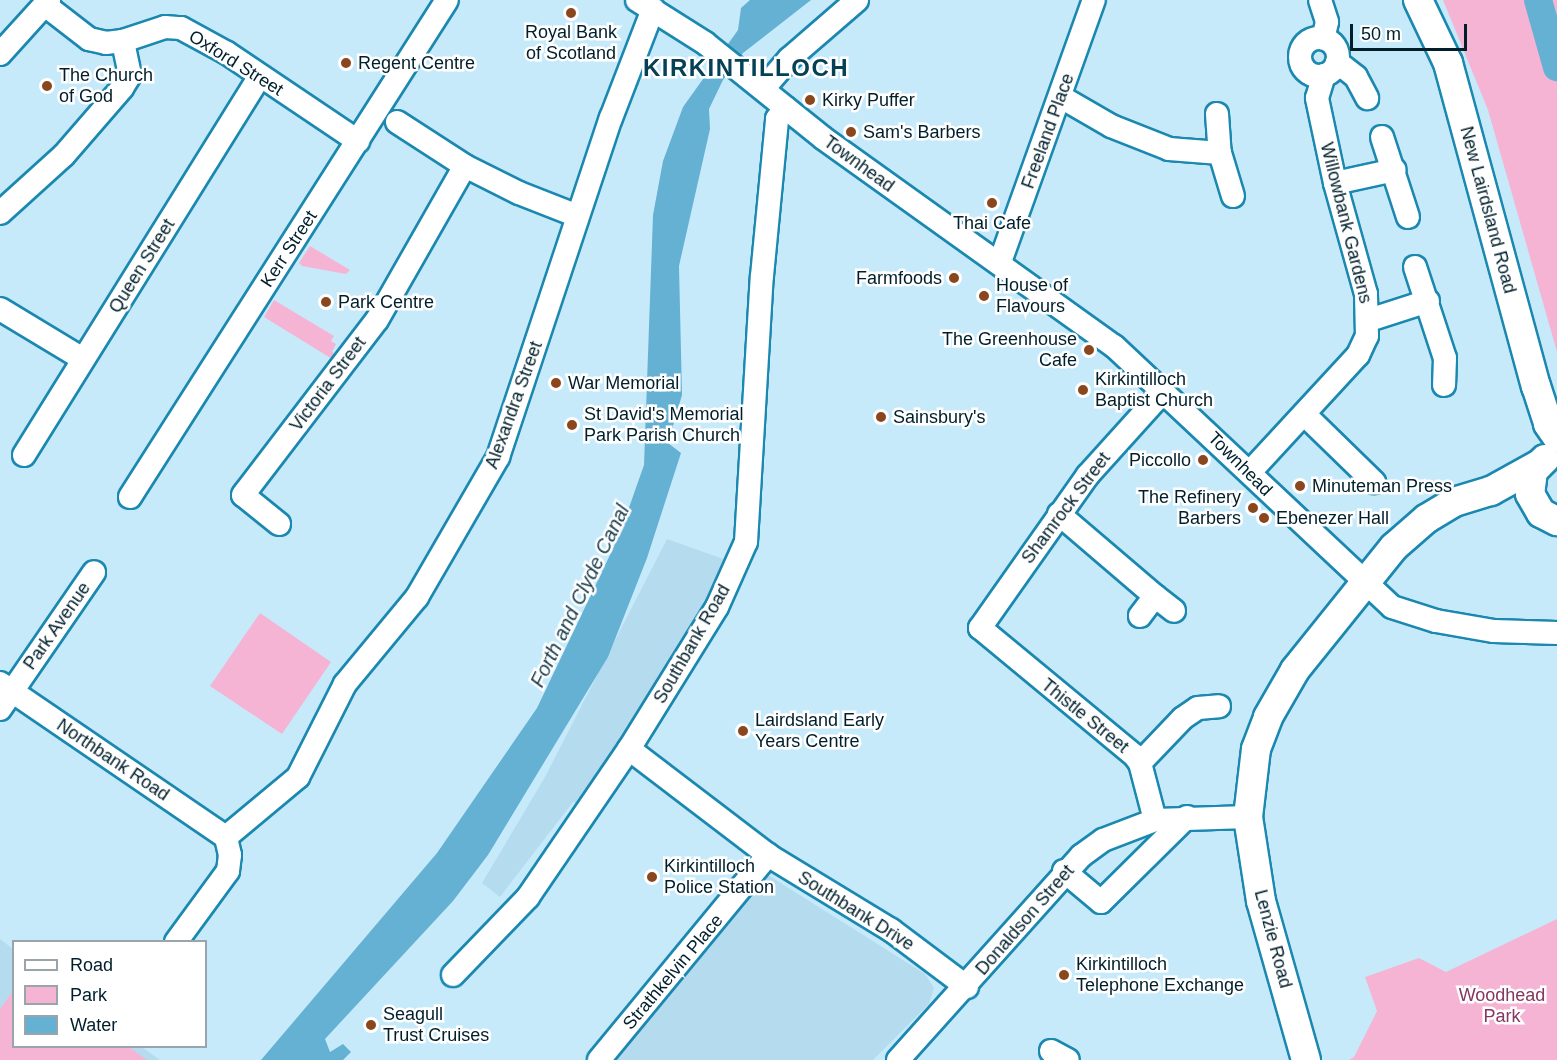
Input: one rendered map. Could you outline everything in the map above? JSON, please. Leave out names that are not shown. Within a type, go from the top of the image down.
[{"type":"main road","name":"New Lairdsland Road","points":[[1418,0],[1448,63],[1552,431],[1546,460],[1529,487],[1551,518]]},
{"type":"main road","points":[[1248,816],[1256,749],[1268,717],[1295,670],[1394,547],[1426,519],[1454,502],[1491,491],[1546,460]]},
{"type":"main road","points":[[1491,491],[1551,518]]},
{"type":"main road","name":"Lenzie Road","points":[[1248,816],[1261,901],[1306,1060]]},
{"type":"street","name":"Kerr Street","points":[[130,497],[447,0]]},
{"type":"street","points":[[758,85],[857,0]]},
{"type":"street","name":"Freeland Place","points":[[1000,262],[1061,98],[1094,0]]},
{"type":"street","points":[[1320,0],[1327,22],[1323,39]]},
{"type":"street","name":"Oxford Street","points":[[47,2],[89,39],[123,41],[157,28],[181,28],[260,76],[358,141]]},
{"type":"street","points":[[0,54],[47,2]]},
{"type":"street","name":"Townhead","points":[[645,5],[709,46],[785,108],[1114,346],[1392,607],[1436,621],[1494,631],[1557,633]]},
{"type":"street","name":"Alexandra Street","points":[[226,837],[298,777],[345,684],[417,597],[461,526],[498,457],[645,5]]},
{"type":"street","points":[[1331,68],[1336,50],[1323,39],[1311,39],[1300,54],[1306,71],[1331,68],[1356,77],[1367,98]]},
{"type":"street","points":[[0,213],[64,154],[122,88],[130,75],[123,41]]},
{"type":"street","name":"Willowbank Gardens","points":[[1250,472],[1358,356],[1367,336],[1369,320],[1366,294],[1335,183],[1317,98],[1331,68]]},
{"type":"street","name":"Queen Street","points":[[24,455],[260,76]]},
{"type":"street","points":[[1061,98],[1111,126],[1169,149],[1220,153]]},
{"type":"street","name":"Southbank Road","points":[[453,975],[528,897],[628,749],[717,607],[746,542],[761,346],[762,276],[777,119],[785,108]]},
{"type":"street","points":[[1217,114],[1220,153],[1233,196]]},
{"type":"street","points":[[397,122],[465,166],[519,193],[578,216]]},
{"type":"street","points":[[1382,137],[1395,170],[1408,217]]},
{"type":"street","name":"Victoria Street","points":[[279,524],[243,495],[377,320],[465,166]]},
{"type":"street","points":[[1335,183],[1395,170]]},
{"type":"street","points":[[1415,267],[1445,358],[1444,385]]},
{"type":"street","points":[[1369,320],[1428,301]]},
{"type":"street","points":[[0,309],[83,359]]},
{"type":"street","name":"Shamrock Street","points":[[983,632],[982,622],[1088,475],[1164,392]]},
{"type":"street","points":[[1304,414],[1374,482]]},
{"type":"street","points":[[1059,514],[1174,611]]},
{"type":"street","name":"Park Avenue","points":[[4,695],[94,572]]},
{"type":"street","points":[[1140,616],[1155,596]]},
{"type":"street","name":"Thistle Street","points":[[983,632],[1140,763],[1155,820]]},
{"type":"street","name":"Northbank Road","points":[[4,695],[226,837]]},
{"type":"street","points":[[1140,763],[1183,718],[1198,708],[1220,706]]},
{"type":"street","name":"Southbank Drive","points":[[628,749],[768,855],[891,930],[967,987]]},
{"type":"street","name":"Donaldson Street","points":[[898,1060],[967,987],[1064,871],[1103,840],[1155,820],[1248,816]]},
{"type":"street","points":[[1064,871],[1101,902],[1186,818]]},
{"type":"street","points":[[177,940],[228,870],[230,855],[226,837]]},
{"type":"street","name":"Strathkelvin Place","points":[[605,1053],[768,855]]},
{"type":"shaded area","points":[[667,539],[729,561],[690,641],[581,805],[573,802],[500,897],[482,883],[545,777]]},
{"type":"shaded area","points":[[768,875],[925,974],[934,988],[929,1004],[873,1060],[614,1060]]},
{"type":"shaded area","points":[[0,939],[12,948],[12,1048],[143,1048],[160,1060],[0,1060]]},
{"type":"green space","points":[[1443,0],[1557,0],[1557,352],[1488,110]]},
{"type":"green space","points":[[310,246],[350,270],[346,274],[302,266],[299,263]]},
{"type":"green space","points":[[274,300],[334,336],[331,341],[336,344],[332,352],[340,357],[337,362],[264,317]]},
{"type":"green space","points":[[260,613],[331,662],[282,734],[210,686]]},
{"type":"green space","name":"Woodhead Park","points":[[1557,919],[1557,1060],[1349,1060],[1354,1057],[1377,1011],[1365,977],[1419,958],[1446,972]]},
{"type":"green space","points":[[12,992],[12,1048],[130,1048],[147,1060],[0,1060],[0,1009]]},
{"type":"water","points":[[750,0],[811,0],[743,53],[723,80],[709,109],[710,129],[679,266],[682,395],[668,443],[681,453],[647,558],[608,657],[488,855],[453,901],[325,1039],[330,1052],[343,1044],[351,1052],[343,1060],[261,1060],[437,853],[537,708],[619,536],[644,465],[653,215],[663,161],[683,107],[738,30],[741,8]]},
{"type":"waterway","points":[[1538,0],[1557,67]]},
{"type":"place","name":"Royal Bank of Scotland","points":[[571,13]]},
{"type":"place","name":"Regent Centre","points":[[346,63]]},
{"type":"place","name":"The Church of God","points":[[47,86]]},
{"type":"place","name":"Kirky Puffer","points":[[810,100]]},
{"type":"place","name":"Sam's Barbers","points":[[851,132]]},
{"type":"place","name":"Thai Cafe","points":[[992,203]]},
{"type":"place","name":"Farmfoods","points":[[954,278]]},
{"type":"place","name":"House of Flavours","points":[[984,296]]},
{"type":"place","name":"Park Centre","points":[[326,302]]},
{"type":"place","name":"The Greenhouse Cafe","points":[[1089,350]]},
{"type":"place","name":"War Memorial","points":[[556,383]]},
{"type":"place","name":"Kirkintilloch Baptist Church","points":[[1083,390]]},
{"type":"place","name":"Sainsbury's","points":[[881,417]]},
{"type":"place","name":"St David's Memorial Park Parish Church","points":[[572,425]]},
{"type":"place","name":"Piccollo","points":[[1203,460]]},
{"type":"place","name":"Minuteman Press","points":[[1300,486]]},
{"type":"place","name":"The Refinery Barbers","points":[[1253,508]]},
{"type":"place","name":"Ebenezer Hall","points":[[1264,518]]},
{"type":"place","name":"Lairdsland Early Years Centre","points":[[743,731]]},
{"type":"place","name":"Kirkintilloch Police Station","points":[[652,877]]},
{"type":"place","name":"Kirkintilloch Telephone Exchange","points":[[1064,975]]},
{"type":"place","name":"Seagull Trust Cruises","points":[[371,1025]]},
{"type":"district","name":"KIRKINTILLOCH","points":[[746,68]]},
{"type":"water label","name":"Forth and Clyde Canal","points":[[580,596]]}]
